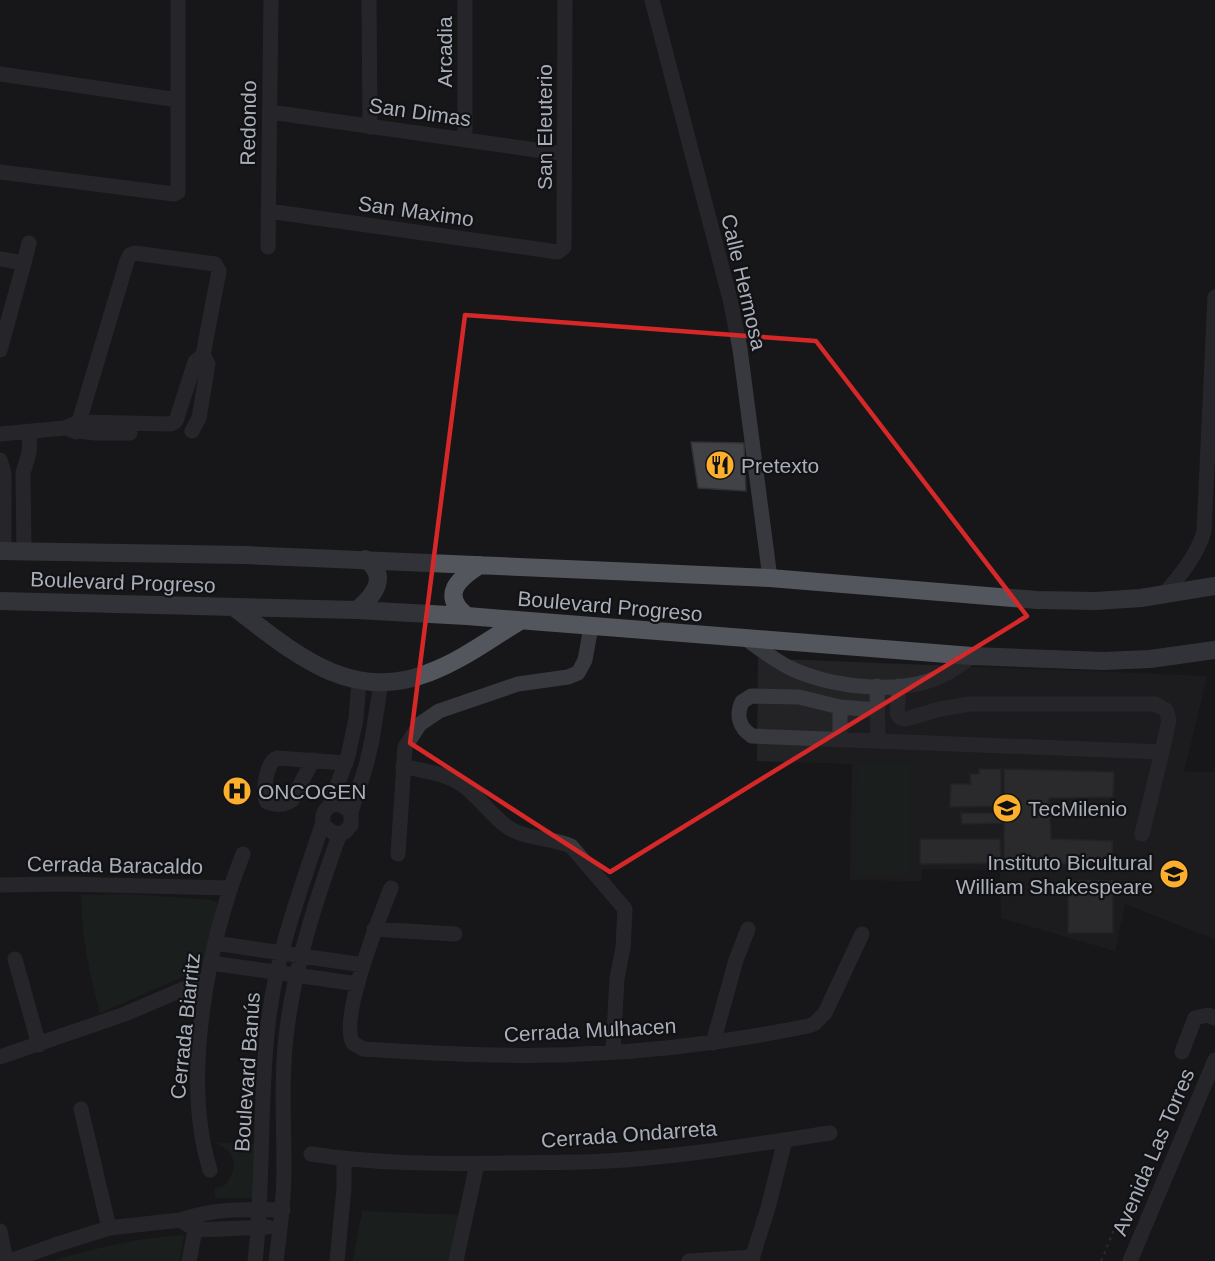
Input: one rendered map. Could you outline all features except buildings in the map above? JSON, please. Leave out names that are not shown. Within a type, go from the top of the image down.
[{"type":"main road","name":"Boulevard Progreso","points":[[2,551],[365,559],[770,578],[1037,600],[1096,601],[1163,595],[1215,586]]},
{"type":"main road","points":[[357,610],[374,594],[378,584],[377,573],[373,565],[365,559]]},
{"type":"main road","points":[[467,616],[458,609],[453,598],[455,588],[461,579],[480,565]]},
{"type":"main road","name":"Boulevard Progreso","points":[[0,601],[357,610],[467,616],[972,656],[1103,661],[1150,659],[1215,650]]},
{"type":"main road","points":[[235,608],[306,660],[330,673],[359,681],[381,683],[410,679],[429,673],[520,621]]},
{"type":"street","points":[[0,172],[174,194],[178,192],[176,0]]},
{"type":"street","name":"Redondo","points":[[268,247],[271,0]]},
{"type":"street","points":[[369,0],[370,126]]},
{"type":"street","name":"Arcadia","points":[[465,0],[465,140]]},
{"type":"street","name":"San Eleuterio","points":[[558,252],[564,247],[565,0]]},
{"type":"street","name":"Calle Hermosa","points":[[652,0],[730,299],[740,349],[770,578]]},
{"type":"street","points":[[0,74],[178,100]]},
{"type":"street","name":"San Dimas","points":[[270,112],[564,154]]},
{"type":"street","name":"San Maximo","points":[[268,211],[558,252]]},
{"type":"street","points":[[0,350],[29,243]]},
{"type":"street","points":[[0,434],[73,427],[171,424],[176,421],[195,362],[203,355],[219,271],[215,264],[135,253],[130,255],[126,261],[73,427]]},
{"type":"street","points":[[0,258],[24,263]]},
{"type":"street","points":[[1163,595],[1199,548],[1204,532],[1215,297]]},
{"type":"street","points":[[73,427],[180,434],[192,431],[199,418],[208,364],[203,355]]},
{"type":"street","points":[[176,421],[192,431]]},
{"type":"street","points":[[24,551],[23,473],[29,453],[30,432]]},
{"type":"street","points":[[2,551],[2,467],[23,473]]},
{"type":"street","points":[[1204,532],[1215,547]]},
{"type":"street","points":[[398,854],[405,747],[420,724],[439,711],[518,684],[568,677],[578,673],[585,660],[591,627]]},
{"type":"street","points":[[746,639],[770,657],[811,676],[835,682],[877,686],[899,686],[940,677],[972,656]]},
{"type":"street","points":[[359,681],[356,719],[346,763],[330,805],[324,812],[322,822],[327,830],[340,833],[345,832],[351,825],[351,812],[366,766],[381,683]]},
{"type":"street","points":[[877,686],[878,741]]},
{"type":"street","points":[[899,686],[897,713],[900,718],[906,719],[940,709],[970,704],[1155,704],[1166,710],[1169,720],[1142,834]]},
{"type":"street","points":[[877,710],[840,707],[809,698],[751,696],[742,702],[740,713],[741,725],[752,736],[1162,752]]},
{"type":"street","points":[[840,707],[840,740]]},
{"type":"street","points":[[313,760],[346,763]]},
{"type":"street","points":[[403,766],[437,774],[460,784],[508,827],[525,836],[559,841],[571,846],[625,909],[623,948],[617,978],[613,1052]]},
{"type":"street","points":[[330,805],[340,804],[351,812]]},
{"type":"street","name":"Boulevard Banús","points":[[255,1261],[260,1209],[266,1044],[276,972],[322,822]]},
{"type":"street","name":"Boulevard Banús","points":[[276,1261],[283,1210],[283,1066],[289,1014],[295,975],[308,926],[340,833]]},
{"type":"street","name":"Cerrada Biarritz","points":[[210,1170],[200,1132],[198,1108],[201,1038],[207,979],[230,888],[243,854]]},
{"type":"street","name":"Cerrada Baracaldo","points":[[0,885],[65,884],[230,888]]},
{"type":"street","points":[[211,963],[358,984],[374,929],[391,888]]},
{"type":"street","points":[[374,929],[455,934]]},
{"type":"street","points":[[713,1043],[736,960],[748,929]]},
{"type":"street","name":"Cerrada Mulhacen","points":[[358,984],[349,1030],[353,1043],[363,1050],[496,1056],[613,1052],[713,1043],[814,1024],[825,1014],[862,934]]},
{"type":"street","points":[[215,943],[363,965]]},
{"type":"street","points":[[15,958],[39,1045]]},
{"type":"street","points":[[0,1057],[125,1014],[207,979]]},
{"type":"street","points":[[1182,1052],[1196,1018],[1208,1015],[1215,1018]]},
{"type":"street","name":"Avenida Las Torres","points":[[1130,1261],[1165,1183],[1215,1060]]},
{"type":"street","points":[[81,1109],[109,1228]]},
{"type":"street","name":"Cerrada Ondarreta","points":[[310,1154],[344,1159],[477,1164],[608,1161],[696,1153],[830,1133]]},
{"type":"street","points":[[688,1261],[752,1259],[768,1208],[784,1140]]},
{"type":"street","points":[[337,1261],[344,1188],[344,1159]]},
{"type":"street","points":[[456,1261],[477,1164]]},
{"type":"street","points":[[10,1261],[109,1228],[180,1220],[197,1214],[236,1209],[283,1210]]},
{"type":"street","points":[[189,1261],[197,1214]]},
{"type":"street","points":[[180,1220],[196,1230],[281,1227]]},
{"type":"street","points":[[0,1231],[6,1261]]},
{"type":"path","points":[[1101,1261],[1117,1222],[1141,1183],[1145,1180],[1165,1183]]},
{"type":"highlighted area","points":[[465,315],[816,341],[1027,616],[610,872],[410,743]]},
{"type":"shaded area","name":"TecMilenio","points":[[758,658],[1207,676],[1184,772],[1215,772],[1215,939],[1125,904],[1115,951],[1001,918],[1000,870],[922,869],[921,881],[850,880],[852,764],[757,761]]},
{"type":"shaded area","points":[[858,763],[910,763],[910,874],[855,874]]},
{"type":"shaded area","points":[[128,894],[212,900],[217,903],[217,911],[203,968],[100,1013],[87,954],[81,895]]},
{"type":"shaded area","points":[[215,1142],[255,1144],[257,1198],[215,1198],[215,1188],[224,1186],[232,1173],[234,1163],[231,1154]]},
{"type":"shaded area","points":[[362,1211],[463,1215],[454,1261],[353,1261]]},
{"type":"shaded area","points":[[184,1235],[180,1261],[52,1261],[117,1244]]},
{"type":"place","name":"Pretexto","points":[[720,465]]},
{"type":"place","name":"ONCOGEN","points":[[237,791]]},
{"type":"place","name":"TecMilenio","points":[[1007,808]]},
{"type":"place","name":"Instituto Bicultural William Shakespeare","points":[[1174,874]]}]
